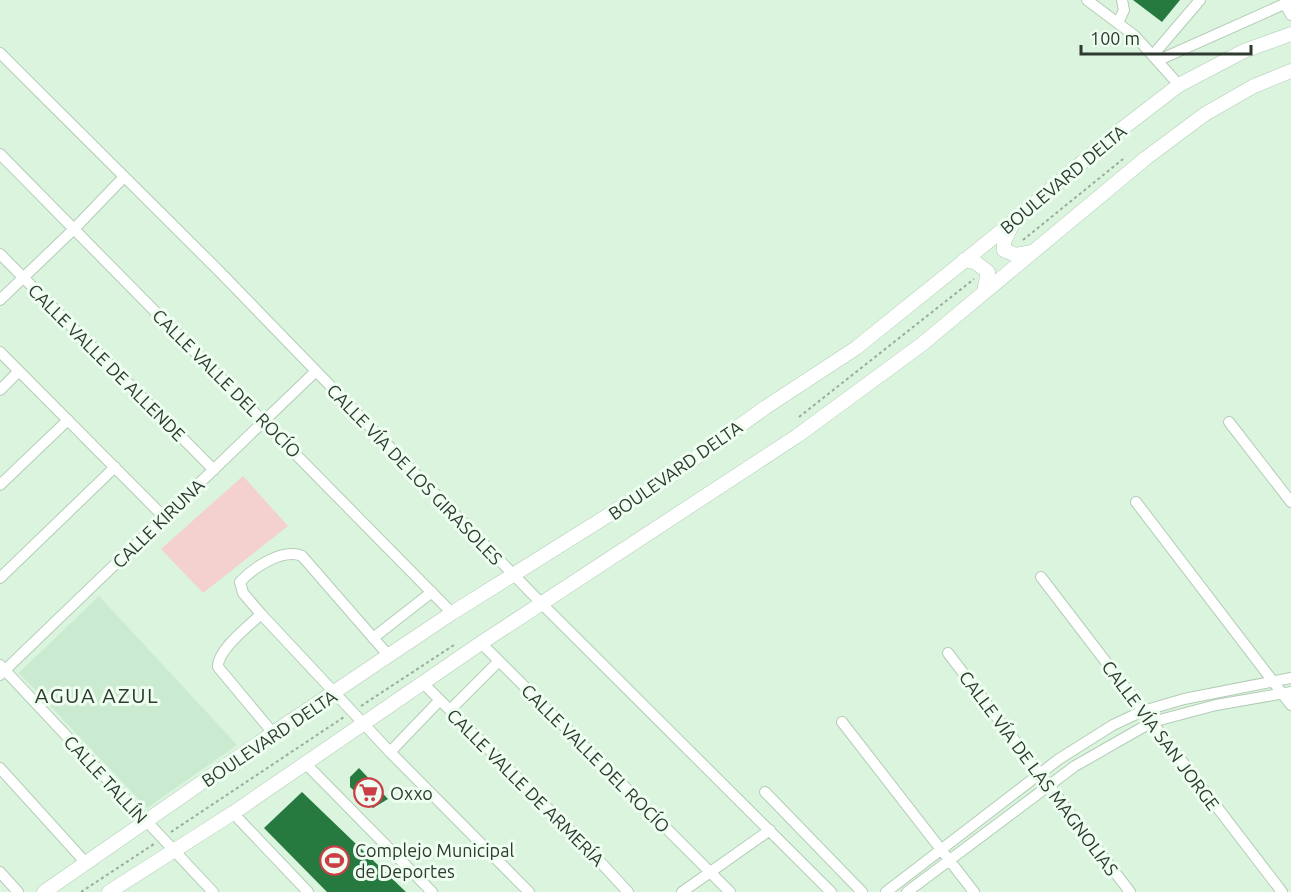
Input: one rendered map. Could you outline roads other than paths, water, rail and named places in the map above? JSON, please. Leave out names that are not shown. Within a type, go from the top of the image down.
[{"type":"main road","name":"BOULEVARD DELTA","points":[[44,892],[273,733],[336,693],[452,613],[666,479],[766,407],[856,348],[1015,220],[1114,135],[1179,85],[1244,51],[1291,34]]},
{"type":"main road","name":"BOULEVARD DELTA","points":[[112,891],[233,813],[481,643],[797,436],[921,345],[1146,159],[1205,114],[1254,86],[1291,71]]},
{"type":"main road","points":[[1015,220],[1004,241],[1004,250],[1016,255],[1035,250]]},
{"type":"main road","points":[[964,260],[975,262],[988,272],[987,285],[982,294]]},
{"type":"street","points":[[1087,0],[1118,23],[1156,58],[1179,85]]},
{"type":"street","points":[[1118,23],[1124,10],[1122,0]]},
{"type":"street","points":[[1156,58],[1200,0]]},
{"type":"street","points":[[1156,58],[1288,3],[1291,15]]},
{"type":"street","name":"CALLE VÍA DE LOS GIRASOLES","points":[[0,54],[219,272],[542,604],[831,892]]},
{"type":"street","name":"CALLE VALLE DEL ROCÍO","points":[[0,154],[452,613]]},
{"type":"street","points":[[0,300],[123,178]]},
{"type":"street","name":"CALLE VALLE DE ALLENDE","points":[[0,254],[214,470]]},
{"type":"street","points":[[0,352],[164,517]]},
{"type":"street","points":[[0,390],[19,371]]},
{"type":"street","name":"CALLE KIRUNA","points":[[2,670],[315,372]]},
{"type":"street","points":[[0,485],[68,420]]},
{"type":"street","points":[[1229,422],[1291,502]]},
{"type":"street","points":[[0,578],[115,467]]},
{"type":"street","points":[[1136,502],[1274,681],[1287,693],[1291,705]]},
{"type":"street","points":[[389,656],[306,559],[290,553],[264,564],[240,582],[243,593],[261,614],[390,752],[529,892]]},
{"type":"street","name":"CALLE VÍA SAN JORGE","points":[[1041,577],[1282,892]]},
{"type":"street","points":[[373,638],[432,591]]},
{"type":"street","points":[[261,614],[219,657],[218,667],[273,733]]},
{"type":"street","name":"CALLE VALLE DEL ROCÍO","points":[[481,643],[730,892]]},
{"type":"street","name":"CALLE VÍA DE LAS MAGNOLIAS","points":[[948,653],[1130,892]]},
{"type":"street","points":[[450,710],[499,661]]},
{"type":"street","name":"CALLE TALLÍN","points":[[2,670],[213,892]]},
{"type":"street","points":[[886,892],[943,851],[1039,775],[1113,724],[1143,711],[1184,699],[1291,678]]},
{"type":"street","name":"CALLE VALLE DE ARMERÍA","points":[[423,682],[628,892]]},
{"type":"street","points":[[907,892],[1103,748],[1152,722],[1216,705],[1287,693]]},
{"type":"street","points":[[390,752],[440,700]]},
{"type":"street","points":[[842,722],[974,892]]},
{"type":"street","points":[[305,763],[432,892]]},
{"type":"street","points":[[0,768],[86,863]]},
{"type":"street","points":[[765,792],[862,892]]},
{"type":"street","points":[[233,813],[308,892]]},
{"type":"street","points":[[682,892],[770,830]]},
{"type":"street","points":[[0,872],[18,892]]},
{"type":"place","name":"Oxxo","points":[[369,793]]},
{"type":"place","name":"Complejo Municipal de Deportes","points":[[334,860]]},
{"type":"district","name":"AGUA AZUL","points":[[97,695]]}]
